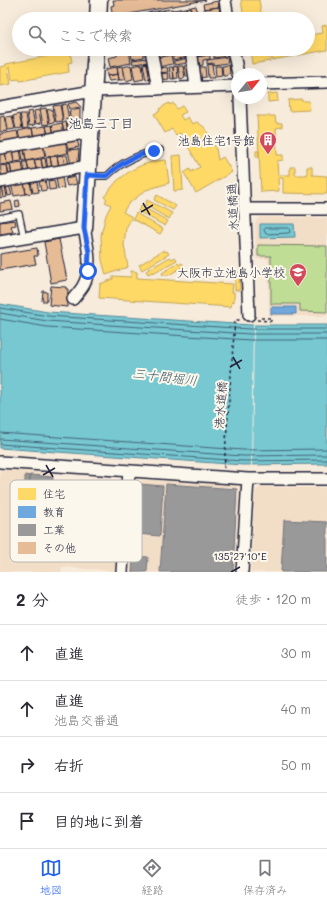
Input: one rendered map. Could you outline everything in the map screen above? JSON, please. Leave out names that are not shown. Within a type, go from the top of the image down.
[{"type":"street","points":[[98,12],[99,0]]},
{"type":"street","points":[[225,0],[227,12]]},
{"type":"street","points":[[73,299],[83,286],[88,271],[89,252],[84,228],[96,56]]},
{"type":"street","points":[[152,56],[158,89]]},
{"type":"street","points":[[192,56],[196,86]]},
{"type":"street","points":[[234,56],[237,68]]},
{"type":"street","points":[[267,84],[327,82]]},
{"type":"street","points":[[0,107],[93,91],[196,86],[231,86]]},
{"type":"street","name":"水道橋通","points":[[240,104],[245,209],[254,318]]},
{"type":"street","points":[[0,148],[90,132]]},
{"type":"street","points":[[0,182],[87,171]]},
{"type":"street","points":[[245,209],[327,209]]},
{"type":"street","points":[[0,242],[84,228]]},
{"type":"street","points":[[0,462],[248,479],[327,479]]},
{"type":"street","points":[[128,480],[129,471]]},
{"type":"street","points":[[242,572],[248,479]]},
{"type":"street","points":[[122,572],[123,562]]},
{"type":"lane","points":[[87,171],[107,176],[122,164],[135,157],[160,150]]},
{"type":"lane","points":[[0,218],[20,214],[24,238]]},
{"type":"path","points":[[254,318],[271,318],[271,321],[254,318]]},
{"type":"path","name":"港水道橋","points":[[224,468],[235,320]]},
{"type":"shaded area","name":"大阪市立池島小学校","points":[[260,217],[327,218],[327,316],[269,316],[268,259],[256,259],[255,222]]},
{"type":"shaded area","points":[[0,470],[54,474],[54,480],[10,480],[10,562],[116,562],[116,571],[62,567],[61,572],[0,572]]},
{"type":"shaded area","points":[[142,480],[235,485],[239,490],[234,572],[131,572],[132,562],[142,562]]},
{"type":"shaded area","points":[[260,487],[327,488],[327,572],[251,572],[255,492]]},
{"type":"green space","points":[[258,245],[327,246],[327,312],[300,311],[300,304],[271,304],[271,256],[258,256]]},
{"type":"water","points":[[260,224],[294,224],[295,237],[260,238]]},
{"type":"water","name":"三十間堀川","points":[[0,304],[48,312],[251,325],[327,325],[327,464],[243,465],[0,448]]},
{"type":"pier","points":[[253,323],[254,323],[251,467]]},
{"type":"building: 住宅","points":[[241,0],[259,0],[261,12],[243,12]]},
{"type":"building: 住宅","points":[[327,25],[327,50],[315,52],[315,34],[323,33],[322,26]]},
{"type":"building: 住宅","points":[[49,56],[71,56],[72,62],[68,63],[69,72],[20,81],[19,79],[12,80],[10,67],[8,68],[11,84],[0,86],[0,67],[6,66],[6,64]]},
{"type":"building: 住宅","points":[[251,56],[269,56],[270,61],[252,64]]},
{"type":"building: 住宅","points":[[271,56],[294,56],[272,60]]},
{"type":"building: 住宅","points":[[277,93],[278,101],[268,102],[268,94]]},
{"type":"building: 住宅","points":[[302,99],[303,101],[309,101],[310,110],[289,111],[288,100]]},
{"type":"building: 住宅","points":[[169,103],[170,105],[173,103],[177,109],[182,106],[186,112],[180,115],[183,120],[188,117],[192,124],[197,122],[204,127],[216,149],[218,160],[223,157],[232,172],[196,193],[184,173],[190,169],[191,172],[200,167],[180,133],[176,136],[172,129],[165,133],[154,114]]},
{"type":"building: 住宅","name":"池島住宅1号館","points":[[257,116],[275,116],[276,123],[282,123],[282,127],[276,128],[277,155],[283,155],[283,160],[277,161],[278,175],[290,175],[290,167],[295,167],[295,175],[307,175],[307,167],[312,167],[312,175],[327,176],[327,194],[283,193],[283,178],[278,178],[279,191],[261,192]]},
{"type":"building: 住宅","points":[[256,151],[259,151],[259,157],[256,157]]},
{"type":"building: 住宅","points":[[181,155],[183,190],[174,191],[172,156]]},
{"type":"building: 住宅","points":[[166,160],[169,183],[146,190],[128,204],[123,212],[132,217],[126,228],[124,245],[128,267],[106,275],[102,260],[101,235],[106,215],[111,205],[105,202],[107,199],[104,197],[117,181],[130,171],[142,165]]},
{"type":"building: 住宅","points":[[157,195],[176,206],[173,210],[154,200]]},
{"type":"building: 住宅","points":[[147,200],[172,213],[169,219],[145,205]]},
{"type":"building: 住宅","points":[[141,206],[168,221],[165,226],[138,211]]},
{"type":"building: 住宅","points":[[136,213],[163,229],[160,234],[133,219]]},
{"type":"building: 住宅","points":[[164,250],[169,254],[142,270],[139,265]]},
{"type":"building: 住宅","points":[[170,257],[172,259],[175,257],[177,260],[153,273],[148,274],[146,271]]},
{"type":"building: 住宅","points":[[178,263],[179,265],[182,263],[184,266],[169,275],[163,275],[162,273]]},
{"type":"building: 住宅","points":[[131,271],[137,272],[137,278],[233,284],[232,292],[234,292],[234,302],[232,301],[231,307],[99,298],[100,284],[113,279],[113,276],[131,277]]},
{"type":"building: 住宅","points":[[235,272],[239,272],[240,290],[235,290]]},
{"type":"building: 教育","points":[[271,307],[296,307],[296,314],[271,314]]},
{"type":"building: 工業","points":[[25,475],[30,476],[30,480],[25,480]]},
{"type":"building: 工業","points":[[30,475],[53,477],[53,480],[30,480]]},
{"type":"building: 工業","points":[[142,484],[163,486],[160,536],[142,534]]},
{"type":"building: 工業","points":[[166,484],[237,489],[233,572],[160,572]]},
{"type":"building: 工業","points":[[284,520],[327,522],[327,572],[281,572]]},
{"type":"building: 工業","points":[[142,557],[148,557],[147,572],[132,572],[133,562],[142,562]]},
{"type":"building: その他","points":[[113,0],[206,0],[140,12],[112,12],[111,6],[114,5]]},
{"type":"building: その他","points":[[218,1],[219,7],[204,9],[203,4]]},
{"type":"building: その他","points":[[196,6],[197,12],[192,12],[191,7]]},
{"type":"building: その他","points":[[190,7],[191,12],[187,12],[186,8]]},
{"type":"building: その他","points":[[219,7],[220,12],[205,12],[204,9]]},
{"type":"building: その他","points":[[186,8],[187,12],[181,12],[180,9]]},
{"type":"building: その他","points":[[172,9],[173,12],[164,12],[164,10]]},
{"type":"building: その他","points":[[180,9],[181,12],[172,12],[172,10]]},
{"type":"building: その他","points":[[130,56],[131,63],[110,67],[108,58]]},
{"type":"building: その他","points":[[131,56],[144,56],[144,57],[132,59]]},
{"type":"building: その他","points":[[171,56],[173,64],[158,67],[156,58]]},
{"type":"building: その他","points":[[173,56],[188,56],[188,57],[173,60]]},
{"type":"building: その他","points":[[210,56],[210,59],[203,60],[203,65],[198,66],[197,57]]},
{"type":"building: その他","points":[[214,56],[227,56],[214,58]]},
{"type":"building: その他","points":[[227,57],[228,63],[213,65],[213,63],[207,64],[207,60]]},
{"type":"building: その他","points":[[148,58],[149,62],[133,64],[132,60]]},
{"type":"building: その他","points":[[188,58],[189,63],[174,65],[174,61]]},
{"type":"building: その他","points":[[149,63],[152,79],[146,80],[143,64]]},
{"type":"building: その他","points":[[142,64],[144,79],[135,81],[132,66]]},
{"type":"building: その他","points":[[212,64],[214,78],[208,78],[207,65]]},
{"type":"building: その他","points":[[131,65],[133,79],[126,81],[123,67]]},
{"type":"building: その他","points":[[189,65],[191,76],[186,76],[184,66]]},
{"type":"building: その他","points":[[229,65],[230,73],[223,76],[222,66]]},
{"type":"building: その他","points":[[122,66],[124,80],[119,80],[117,67]]},
{"type":"building: その他","points":[[177,66],[178,78],[174,79],[173,67]]},
{"type":"building: その他","points":[[178,66],[183,66],[185,78],[180,79]]},
{"type":"building: その他","points":[[215,66],[221,66],[222,76],[216,77]]},
{"type":"building: その他","points":[[117,67],[118,74],[107,76],[106,69]]},
{"type":"building: その他","points":[[167,67],[168,72],[158,73],[158,68]]},
{"type":"building: その他","points":[[169,67],[173,67],[174,79],[171,79]]},
{"type":"building: その他","points":[[198,67],[205,67],[206,77],[200,78]]},
{"type":"building: その他","points":[[168,73],[169,79],[161,80],[158,74]]},
{"type":"building: その他","points":[[118,74],[119,80],[109,81],[107,76]]},
{"type":"building: その他","points":[[76,102],[81,107],[69,109],[68,104]]},
{"type":"building: その他","points":[[66,104],[69,119],[63,120],[61,105]]},
{"type":"building: その他","points":[[60,105],[63,121],[56,122],[53,106]]},
{"type":"building: その他","points":[[46,108],[49,124],[43,125],[40,109]]},
{"type":"building: その他","points":[[52,109],[55,122],[50,123],[47,110]]},
{"type":"building: その他","points":[[80,109],[80,119],[71,121],[69,111]]},
{"type":"building: その他","points":[[39,110],[41,123],[36,124],[34,111]]},
{"type":"building: その他","points":[[32,111],[35,125],[29,126],[27,112]]},
{"type":"building: その他","points":[[19,114],[22,128],[16,129],[13,116]]},
{"type":"building: その他","points":[[20,114],[26,114],[28,128],[23,129]]},
{"type":"building: その他","points":[[4,116],[7,131],[0,132],[0,117]]},
{"type":"building: その他","points":[[12,116],[15,129],[8,130],[6,117]]},
{"type":"building: その他","points":[[80,121],[78,130],[69,132],[67,123]]},
{"type":"building: その他","points":[[66,122],[68,133],[64,133],[62,123]]},
{"type":"building: その他","points":[[62,123],[64,133],[54,135],[52,125]]},
{"type":"building: その他","points":[[52,125],[54,135],[48,136],[46,126]]},
{"type":"building: その他","points":[[46,126],[48,136],[34,139],[32,128]]},
{"type":"building: その他","points":[[32,128],[34,139],[20,141],[18,131]]},
{"type":"building: その他","points":[[17,131],[19,140],[0,143],[0,134]]},
{"type":"building: その他","points":[[77,139],[79,147],[68,149],[66,141]]},
{"type":"building: その他","points":[[65,141],[68,153],[46,157],[43,144]]},
{"type":"building: その他","points":[[43,145],[45,157],[26,161],[24,148]]},
{"type":"building: その他","points":[[21,148],[24,148],[26,161],[23,161]]},
{"type":"building: その他","points":[[20,149],[22,161],[14,162],[12,150]]},
{"type":"building: その他","points":[[79,149],[78,162],[75,165],[71,165],[68,150]]},
{"type":"building: その他","points":[[12,150],[14,162],[7,164],[5,151]]},
{"type":"building: その他","points":[[5,151],[7,164],[0,165],[0,152]]},
{"type":"building: その他","points":[[63,155],[65,166],[59,167],[57,156]]},
{"type":"building: その他","points":[[63,155],[67,155],[69,165],[65,166]]},
{"type":"building: その他","points":[[57,156],[59,167],[52,168],[50,157]]},
{"type":"building: その他","points":[[50,157],[52,168],[48,169],[46,158]]},
{"type":"building: その他","points":[[45,158],[47,170],[43,170],[41,159]]},
{"type":"building: その他","points":[[41,159],[43,170],[37,172],[34,160]]},
{"type":"building: その他","points":[[34,160],[37,172],[29,173],[27,161]]},
{"type":"building: その他","points":[[22,162],[24,174],[12,176],[10,164]]},
{"type":"building: その他","points":[[23,162],[27,162],[29,173],[25,173]]},
{"type":"building: その他","points":[[10,164],[12,176],[9,177],[7,165]]},
{"type":"building: その他","points":[[7,165],[9,177],[2,178],[0,166]]},
{"type":"building: その他","points":[[75,173],[75,176],[65,178],[64,175]]},
{"type":"building: その他","points":[[62,177],[64,188],[58,189],[56,178]]},
{"type":"building: その他","points":[[75,177],[77,184],[67,186],[65,179]]},
{"type":"building: その他","points":[[45,180],[47,190],[41,191],[39,181]]},
{"type":"building: その他","points":[[54,180],[56,189],[49,190],[48,181]]},
{"type":"building: その他","points":[[30,181],[32,193],[26,194],[24,182]]},
{"type":"building: その他","points":[[24,182],[26,194],[14,196],[11,184]]},
{"type":"building: その他","points":[[37,182],[39,192],[33,193],[31,183]]},
{"type":"building: その他","points":[[9,185],[12,195],[8,196],[6,186]]},
{"type":"building: その他","points":[[0,186],[3,197],[0,198]]},
{"type":"building: その他","points":[[2,186],[5,186],[7,197],[4,198]]},
{"type":"building: その他","points":[[19,200],[20,206],[16,207],[15,201]]},
{"type":"building: その他","points":[[11,201],[13,209],[0,211],[0,203]]},
{"type":"building: その他","points":[[15,220],[16,225],[11,226],[13,232],[0,234],[0,222]]},
{"type":"building: その他","points":[[59,239],[67,280],[51,283],[44,242]]},
{"type":"building: その他","points":[[37,248],[38,256],[34,256],[36,264],[0,270],[0,254]]},
{"type":"building: その他","points":[[51,286],[66,287],[66,289],[68,289],[67,307],[49,305]]},
{"type":"building: その他","points":[[43,291],[47,292],[47,301],[42,301]]},
{"type":"place","name":"池島住宅1号館","points":[[268,155]]},
{"type":"place","name":"大阪市立池島小学校","points":[[298,287]]},
{"type":"district","name":"池島三丁目","points":[[101,122]]},
{"type":"route","points":[[88,271],[89,252],[84,228],[87,175],[107,176],[129,160],[141,154],[154,151]]}]
